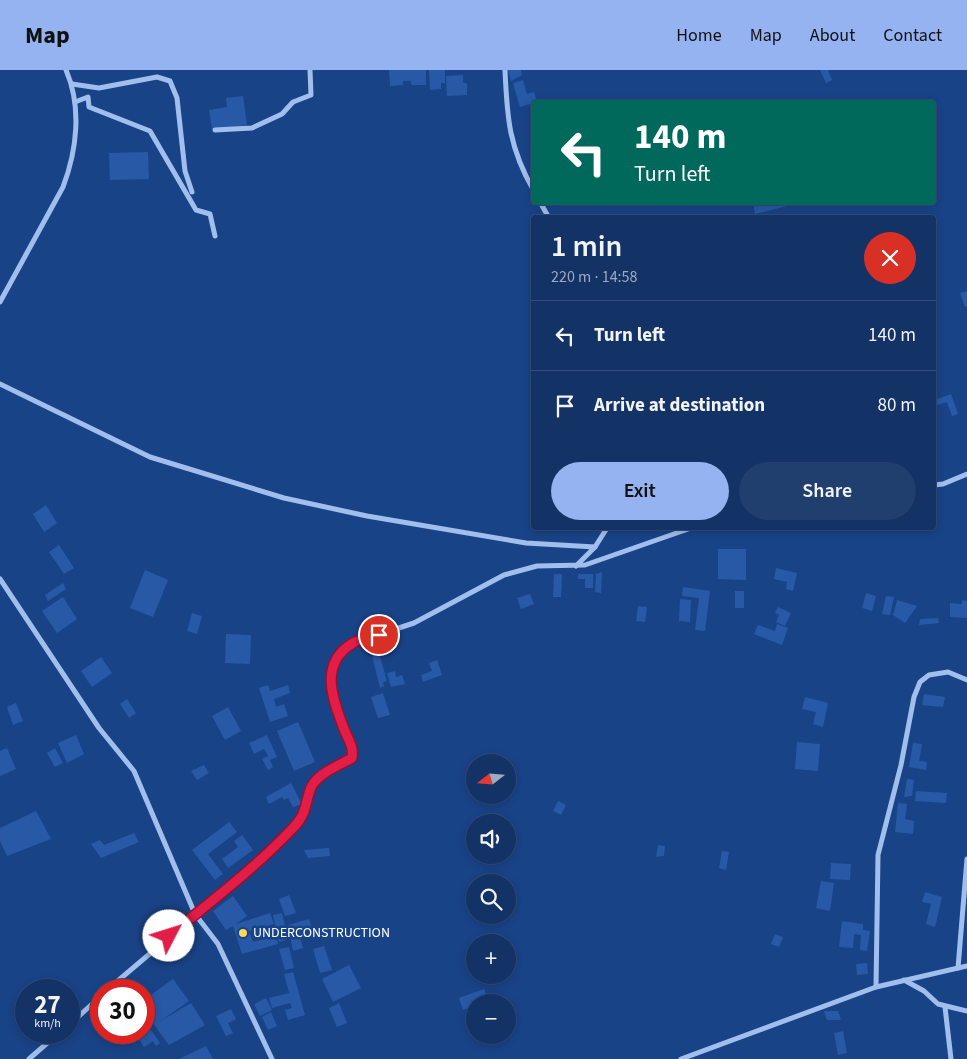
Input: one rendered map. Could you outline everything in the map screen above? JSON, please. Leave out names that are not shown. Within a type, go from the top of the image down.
[{"type":"street","points":[[0,302],[69,171],[74,146],[75,102],[72,84],[66,70]]},
{"type":"street","points":[[215,130],[252,128],[282,114],[294,102],[308,98],[310,95],[310,70]]},
{"type":"street","points":[[505,70],[510,134],[524,174],[531,186]]},
{"type":"street","points":[[72,84],[99,88],[157,77],[170,81],[177,98],[185,171],[192,192]]},
{"type":"street","points":[[75,102],[88,97],[89,107],[150,131],[196,210],[210,214],[216,236]]},
{"type":"street","points":[[0,384],[150,457],[284,498],[367,516],[526,543],[595,548]]},
{"type":"street","points":[[936,484],[943,484],[967,474]]},
{"type":"street","points":[[576,566],[595,548],[606,530]]},
{"type":"street","points":[[120,979],[257,863],[292,830],[307,808],[310,788],[316,781],[352,758],[354,750],[343,727],[329,678],[333,660],[353,643],[414,623],[504,575],[537,566],[576,566],[618,554],[685,530]]},
{"type":"street","points":[[0,579],[55,666],[99,728],[131,765],[195,914],[218,944],[272,1059]]},
{"type":"street","points":[[876,986],[878,855],[901,765],[914,697],[920,682],[929,676],[948,672],[967,680]]},
{"type":"street","points":[[958,968],[967,859]]},
{"type":"street","points":[[680,1059],[876,986],[967,966]]},
{"type":"street","points":[[903,980],[945,1007],[967,1011]]},
{"type":"street","points":[[80,1015],[90,1006]]},
{"type":"street","points":[[945,1007],[951,1059]]},
{"type":"street","points":[[30,1059],[47,1044]]},
{"type":"building","points":[[389,70],[426,70],[426,85],[412,85],[410,81],[403,81],[403,85],[390,86]]},
{"type":"building","points":[[429,70],[445,70],[445,83],[441,83],[441,89],[430,90]]},
{"type":"building","points":[[508,70],[521,70],[522,75],[511,81]]},
{"type":"building","points":[[820,70],[828,70],[832,80],[826,83]]},
{"type":"building","points":[[463,75],[463,83],[467,83],[467,95],[447,96],[446,76]]},
{"type":"building","points":[[523,80],[527,94],[534,92],[536,100],[531,100],[531,104],[520,107],[513,83]]},
{"type":"building","points":[[243,96],[247,125],[212,130],[209,110],[227,107],[226,98]]},
{"type":"building","points":[[148,152],[149,179],[110,180],[109,153]]},
{"type":"building","points":[[754,205],[787,205],[787,206],[755,214]]},
{"type":"building","points":[[967,291],[967,306],[965,307],[960,293]]},
{"type":"building","points":[[951,394],[958,414],[952,416],[947,402],[937,405],[936,400]]},
{"type":"building","points":[[46,505],[57,523],[44,532],[33,514]]},
{"type":"building","points":[[59,545],[74,568],[64,574],[49,552]]},
{"type":"building","points":[[718,549],[746,549],[746,580],[718,579]]},
{"type":"building","points":[[776,568],[797,573],[793,591],[786,589],[787,582],[774,579]]},
{"type":"building","points":[[145,570],[168,580],[153,617],[130,608]]},
{"type":"building","points":[[602,572],[601,593],[595,592],[596,574]]},
{"type":"building","points":[[554,574],[562,574],[561,597],[553,597]]},
{"type":"building","points":[[578,574],[593,574],[593,588],[585,588],[585,579],[578,579]]},
{"type":"building","points":[[63,583],[66,589],[48,601],[45,595]]},
{"type":"building","points":[[683,587],[710,591],[705,631],[695,630],[699,598],[682,596]]},
{"type":"building","points":[[735,591],[744,591],[744,608],[735,608]]},
{"type":"building","points":[[866,593],[876,596],[872,611],[862,608]]},
{"type":"building","points":[[530,594],[534,604],[521,609],[517,598]]},
{"type":"building","points":[[886,596],[894,597],[890,615],[882,614]]},
{"type":"building","points":[[63,597],[77,619],[57,633],[42,611]]},
{"type":"building","points":[[680,599],[691,600],[690,622],[679,621]]},
{"type":"building","points":[[897,600],[917,606],[905,623],[893,615]]},
{"type":"building","points":[[962,600],[967,601],[967,618],[950,617],[950,603],[962,604]]},
{"type":"building","points":[[638,606],[647,607],[645,622],[636,621]]},
{"type":"building","points":[[778,607],[791,613],[785,626],[776,622],[779,615],[775,613]]},
{"type":"building","points":[[192,613],[202,616],[197,634],[187,631]]},
{"type":"building","points":[[938,618],[939,623],[919,625],[920,619]]},
{"type":"building","points":[[777,624],[788,628],[782,645],[754,634],[758,625],[775,631]]},
{"type":"building","points":[[226,634],[251,635],[250,664],[225,663]]},
{"type":"building","points":[[378,649],[387,681],[383,682],[384,686],[380,688],[371,651]]},
{"type":"building","points":[[101,657],[112,673],[92,687],[81,671]]},
{"type":"building","points":[[437,660],[442,675],[423,682],[421,675],[432,671],[429,663]]},
{"type":"building","points":[[395,671],[396,677],[402,675],[405,684],[391,687],[387,673]]},
{"type":"building","points":[[268,685],[270,691],[288,685],[290,693],[274,699],[276,707],[284,704],[288,716],[270,722],[259,688]]},
{"type":"building","points":[[383,693],[390,715],[378,718],[371,697]]},
{"type":"building","points":[[924,694],[945,697],[943,707],[922,705]]},
{"type":"building","points":[[805,697],[828,703],[823,727],[813,724],[816,712],[802,709]]},
{"type":"building","points":[[127,699],[136,713],[129,718],[120,704]]},
{"type":"building","points":[[16,703],[23,721],[13,725],[7,707]]},
{"type":"building","points":[[228,707],[241,731],[225,740],[212,716]]},
{"type":"building","points":[[298,722],[315,762],[294,771],[277,731]]},
{"type":"building","points":[[76,735],[84,754],[67,763],[58,743]]},
{"type":"building","points":[[267,735],[277,757],[270,760],[273,767],[268,770],[262,759],[268,756],[264,749],[254,754],[249,743]]},
{"type":"building","points":[[797,742],[820,744],[818,771],[795,769]]},
{"type":"building","points":[[913,743],[922,744],[919,761],[927,762],[926,770],[909,767]]},
{"type":"building","points":[[7,748],[16,769],[0,776],[0,751]]},
{"type":"building","points":[[55,748],[63,763],[55,767],[47,753]]},
{"type":"building","points":[[204,765],[209,773],[197,780],[191,771]]},
{"type":"building","points":[[907,779],[914,780],[912,796],[904,797]]},
{"type":"building","points":[[291,783],[302,804],[293,807],[288,798],[284,800],[282,797],[269,804],[266,797]]},
{"type":"building","points":[[916,791],[947,793],[946,803],[915,801]]},
{"type":"building","points":[[558,801],[566,805],[561,815],[553,811]]},
{"type":"building","points":[[898,803],[907,804],[905,819],[914,821],[913,834],[895,832]]},
{"type":"building","points":[[36,811],[51,839],[7,856],[0,841],[0,828]]},
{"type":"building","points":[[229,822],[237,832],[208,854],[223,874],[215,880],[192,850]]},
{"type":"building","points":[[134,833],[139,842],[101,858],[91,844],[100,840],[104,845]]},
{"type":"building","points":[[242,835],[253,850],[228,868],[222,859],[238,847],[234,841]]},
{"type":"building","points":[[658,845],[665,846],[664,856],[656,857]]},
{"type":"building","points":[[329,848],[330,856],[308,858],[304,850]]},
{"type":"building","points":[[722,851],[729,852],[726,870],[719,868]]},
{"type":"building","points":[[831,863],[851,864],[850,880],[830,879]]},
{"type":"building","points":[[821,881],[834,883],[830,911],[816,908]]},
{"type":"building","points":[[925,892],[942,897],[935,927],[926,924],[931,904],[922,902]]},
{"type":"building","points":[[289,895],[296,913],[285,916],[279,899]]},
{"type":"building","points":[[233,896],[247,916],[236,924],[270,913],[274,924],[249,931],[253,942],[276,936],[278,944],[242,954],[233,926],[226,930],[213,911]]},
{"type":"building","points":[[282,913],[288,939],[279,942],[273,915]]},
{"type":"building","points":[[309,919],[312,929],[299,933],[303,948],[293,951],[288,925]]},
{"type":"building","points":[[842,921],[863,924],[863,930],[870,931],[867,951],[860,950],[861,935],[854,934],[853,948],[839,947]]},
{"type":"building","points":[[775,934],[783,937],[779,947],[771,944]]},
{"type":"building","points":[[324,946],[332,970],[320,973],[313,949]]},
{"type":"building","points":[[289,947],[294,968],[285,970],[279,949]]},
{"type":"building","points":[[867,963],[868,974],[857,975],[856,964]]},
{"type":"building","points":[[349,965],[361,988],[333,1002],[322,979]]},
{"type":"building","points":[[293,972],[305,1015],[288,1020],[285,1010],[292,1008],[290,1003],[272,1008],[269,998],[289,993],[284,974]]},
{"type":"building","points":[[173,979],[189,1001],[159,1022],[191,1003],[205,1025],[169,1045],[155,1026],[155,992]]},
{"type":"building","points":[[484,989],[486,994],[470,994]]},
{"type":"building","points":[[466,995],[466,1009],[463,1010],[459,998]]},
{"type":"building","points":[[266,998],[272,1010],[260,1016],[254,1004]]},
{"type":"building","points":[[339,1003],[347,1023],[337,1027],[329,1008]]},
{"type":"building","points":[[231,1009],[236,1019],[228,1023],[233,1033],[226,1036],[216,1016]]},
{"type":"building","points":[[824,1011],[838,1011],[841,1020],[827,1020]]},
{"type":"building","points":[[271,1012],[277,1026],[268,1030],[262,1017]]},
{"type":"building","points":[[843,1031],[847,1053],[838,1055],[834,1033]]},
{"type":"building","points":[[155,1036],[160,1043],[156,1046],[155,1044]]},
{"type":"building","points":[[206,1046],[213,1059],[179,1059]]},
{"type":"place","name":"UNDERCONSTRUCTION","points":[[243,933]]},
{"type":"route","points":[[169,936],[257,863],[292,830],[300,821],[307,808],[310,788],[323,775],[352,758],[354,750],[343,727],[329,678],[333,660],[342,652],[353,643],[379,635]]}]
